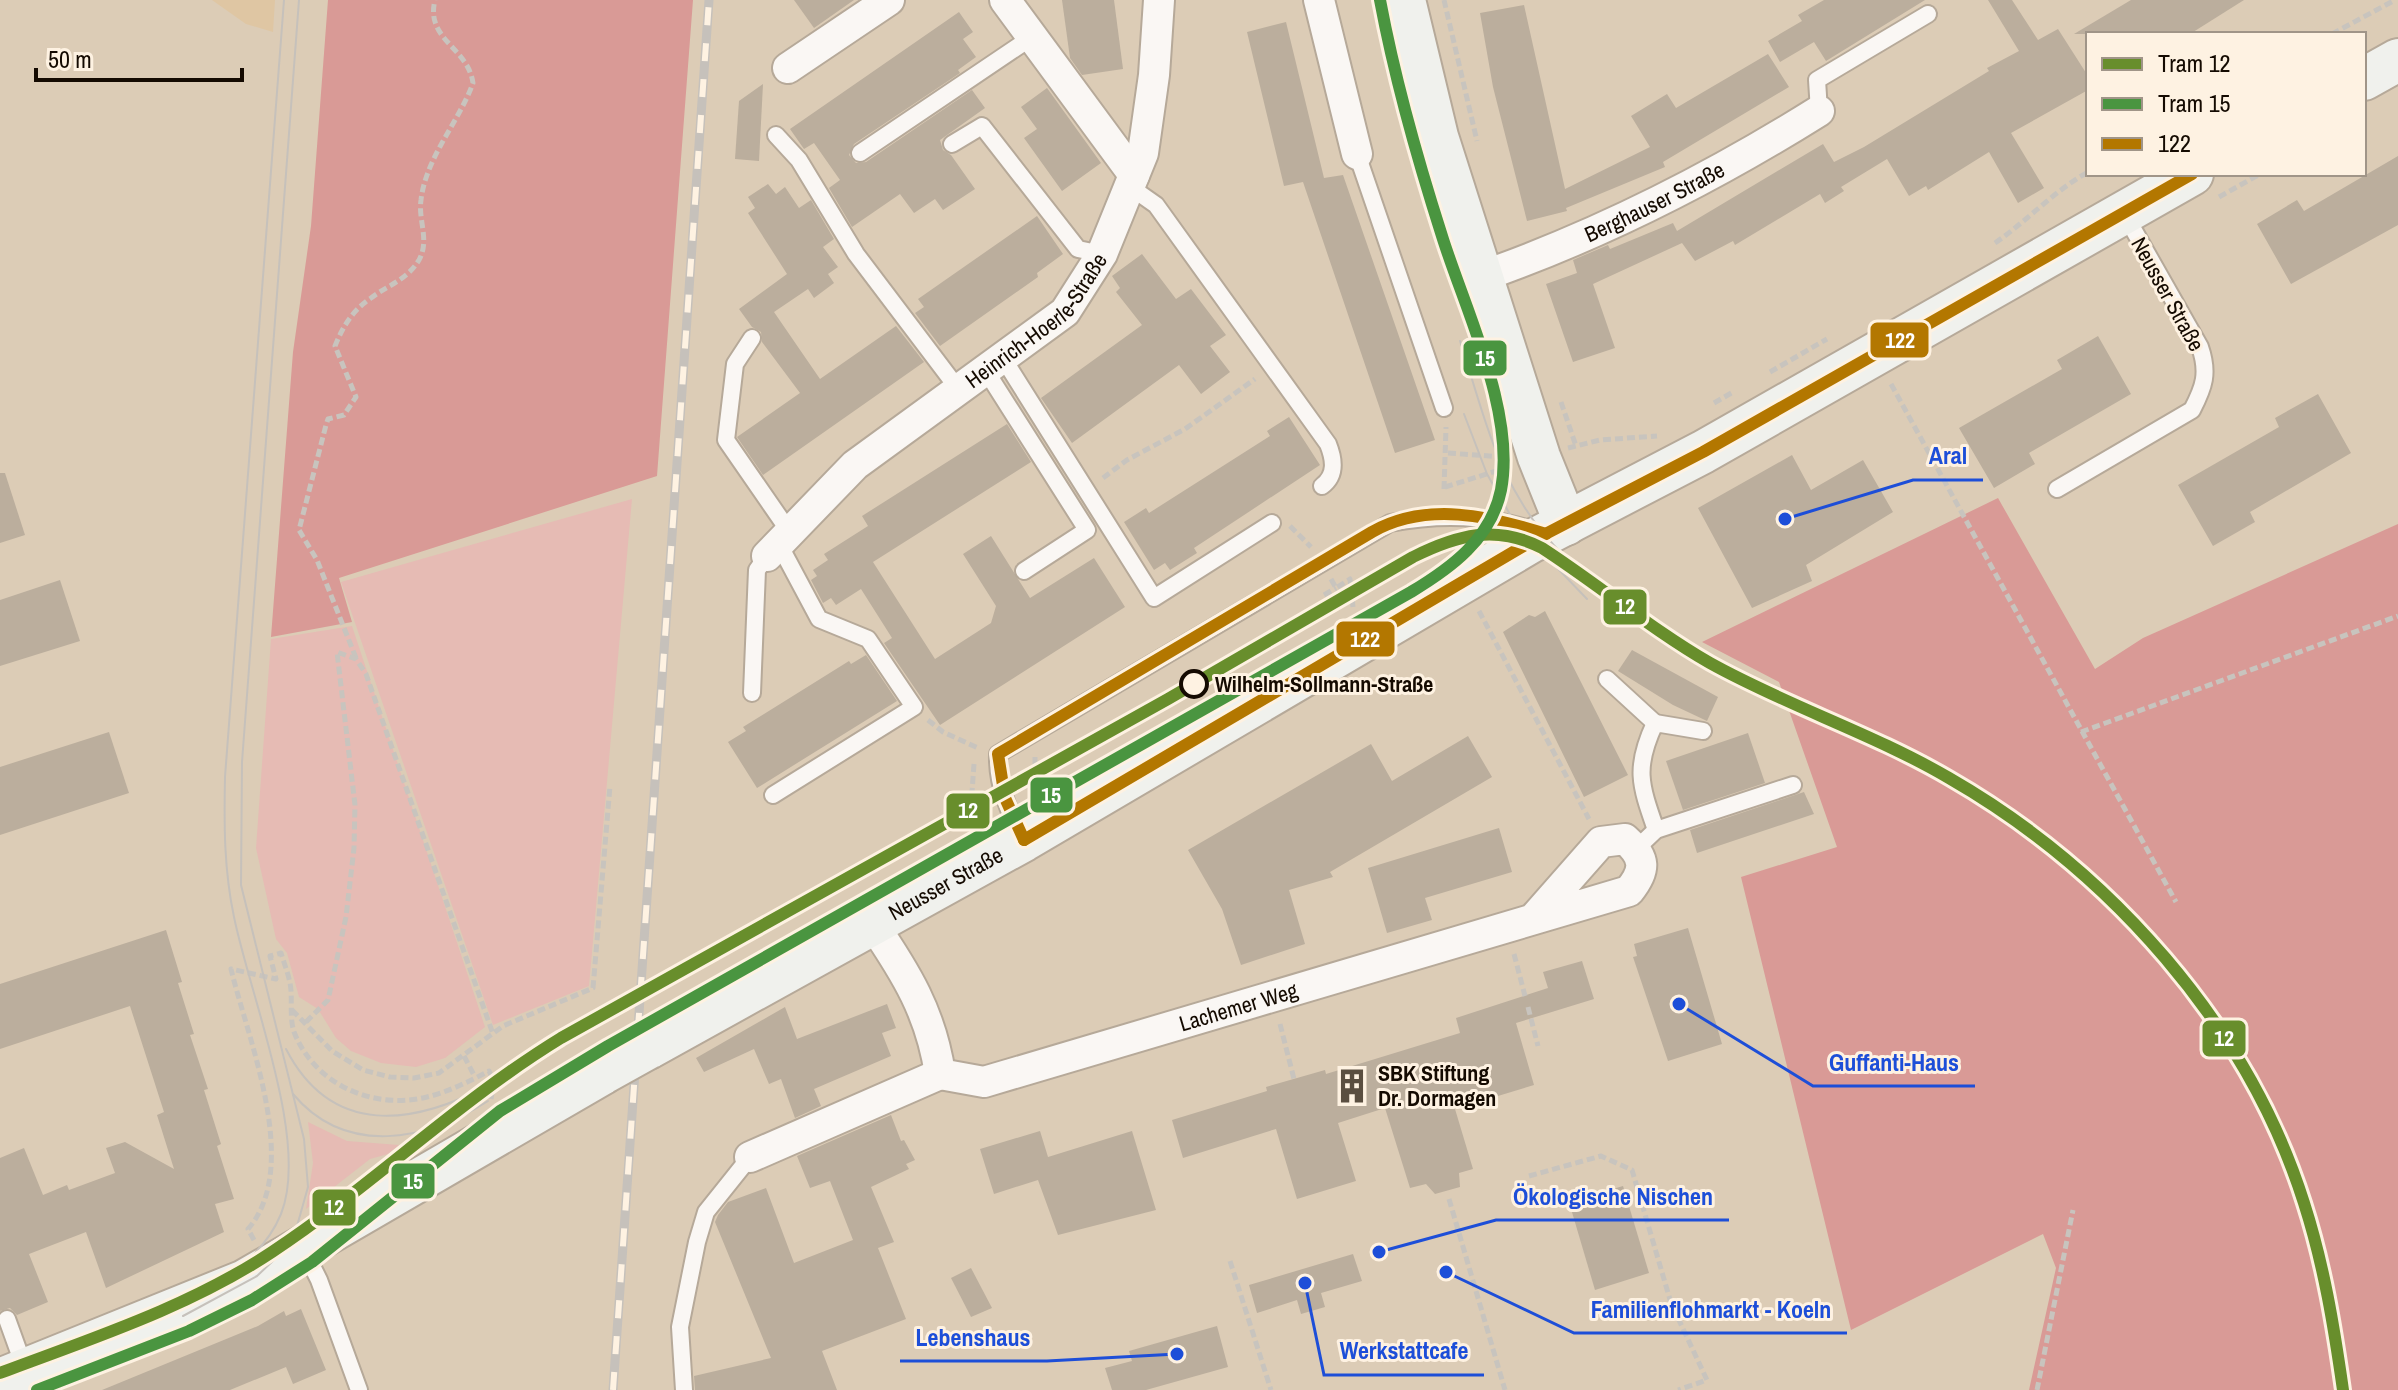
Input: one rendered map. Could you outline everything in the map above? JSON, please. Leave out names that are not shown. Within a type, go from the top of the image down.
[{"type":"main road","points":[[1421,2],[1437,137],[1539,457],[1556,529]]},
{"type":"main road","points":[[2366,78],[2398,60]]},
{"type":"main road","name":"Neusser Straße","points":[[13,1375],[245,1281],[603,1073],[872,923],[1016,824],[1789,404],[2188,176]]},
{"type":"street","points":[[788,68],[889,0]]},
{"type":"street","points":[[1005,0],[1132,181]]},
{"type":"street","name":"Heinrich-Hoerle-Straße","points":[[779,545],[855,465],[1065,312],[1102,254],[1143,153],[1159,0]]},
{"type":"street","points":[[1319,0],[1357,154]]},
{"type":"street","name":"Berghauser Straße","points":[[1480,277],[1650,207],[1733,164],[1819,111]]},
{"type":"street","points":[[1520,922],[1601,842],[1646,839]]},
{"type":"street","name":"Lachemer Weg","points":[[940,1074],[984,1082],[1629,891],[1642,875],[1646,839]]},
{"type":"street","points":[[750,1157],[940,1074],[934,1035],[925,1009],[872,923]]},
{"type":"lane","points":[[1819,111],[1817,80],[1928,14]]},
{"type":"lane","points":[[860,153],[1032,37]]},
{"type":"lane","points":[[952,144],[982,126],[1078,249],[1102,254]]},
{"type":"lane","points":[[776,135],[799,160],[856,254],[959,390]]},
{"type":"lane","points":[[1357,154],[1444,408]]},
{"type":"lane","points":[[1132,181],[1156,205],[1333,456],[1331,477],[1322,486]]},
{"type":"lane","name":"Neusser Straße","points":[[2057,489],[2192,410],[2204,387],[2207,367],[2200,347],[2123,212]]},
{"type":"lane","points":[[752,338],[735,364],[726,440],[819,619],[868,639],[914,707],[773,795]]},
{"type":"lane","points":[[994,365],[1085,491],[1154,598],[1272,523]]},
{"type":"lane","points":[[994,365],[1087,530],[1024,571]]},
{"type":"lane","points":[[1016,824],[997,772],[998,754],[1390,523],[1426,516],[1476,515],[1556,529]]},
{"type":"lane","points":[[752,693],[757,570],[779,545]]},
{"type":"lane","points":[[1607,679],[1655,723],[1703,731]]},
{"type":"lane","points":[[1655,723],[1641,753],[1646,839],[1793,785]]},
{"type":"lane","points":[[684,1390],[680,1327],[697,1242],[706,1212],[750,1157]]},
{"type":"lane","points":[[303,1247],[319,1280],[359,1390]]},
{"type":"lane","points":[[7,1319],[13,1375]]},
{"type":"path","points":[[435,0],[432,19],[437,33],[465,59],[473,83],[433,161],[425,186],[421,200],[425,246],[419,260],[407,276],[356,311],[335,346],[356,397],[344,415],[328,419],[313,463],[308,505],[301,513],[299,530],[317,560],[383,718],[493,1034]]},
{"type":"path","points":[[2336,32],[2395,0]]},
{"type":"path","points":[[1421,2],[1480,152]]},
{"type":"path","points":[[2022,225],[2069,183],[2086,173]]},
{"type":"path","points":[[1085,491],[1127,460],[1185,429],[1272,367]]},
{"type":"path","points":[[1889,380],[2176,902]]},
{"type":"path","points":[[1557,393],[1576,446],[1662,435]]},
{"type":"path","points":[[1444,408],[1448,453],[1445,487]]},
{"type":"path","points":[[1272,523],[1279,520],[1296,530],[1323,564]]},
{"type":"path","points":[[1324,595],[1336,588]]},
{"type":"path","points":[[1479,611],[1601,842]]},
{"type":"path","points":[[2081,732],[2398,616]]},
{"type":"path","points":[[306,1022],[328,1000],[346,917],[355,805],[337,652],[356,659]]},
{"type":"path","points":[[914,707],[943,732],[975,747],[972,792],[1016,824],[1036,760]]},
{"type":"path","points":[[292,1010],[332,1051],[363,1070],[390,1077],[439,1073],[503,1026],[593,988],[610,786]]},
{"type":"path","points":[[1520,922],[1525,996]]},
{"type":"path","points":[[248,1229],[263,1205],[272,1159],[263,1094],[231,969],[276,979],[270,956],[281,953],[290,984],[293,1029],[316,1066],[347,1089],[395,1101],[439,1093],[489,1071],[494,1081],[491,1109]]},
{"type":"path","points":[[1273,995],[1294,1079]]},
{"type":"path","points":[[1528,1007],[1538,1046]]},
{"type":"path","points":[[464,1056],[475,1077]]},
{"type":"path","points":[[1529,1176],[1601,1156],[1632,1170],[1671,1303],[1707,1380],[1678,1390]]},
{"type":"path","points":[[1449,1199],[1505,1390]]},
{"type":"path","points":[[2037,1390],[2073,1210]]},
{"type":"path","points":[[1230,1261],[1271,1390]]},
{"type":"shaded area","points":[[212,0],[275,0],[273,32],[246,24]]},
{"type":"shaded area","points":[[328,0],[693,0],[657,476],[339,578],[352,622],[271,637],[293,352],[311,226]]},
{"type":"shaded area","points":[[1998,498],[2095,669],[2143,638],[2398,524],[2398,1390],[2029,1390],[2056,1268],[2043,1234],[1851,1330],[1741,877],[1837,847],[1779,682],[1702,642]]},
{"type":"shaded area","points":[[632,499],[589,986],[493,1025],[341,582]]},
{"type":"shaded area","points":[[352,626],[485,1027],[445,1058],[416,1067],[381,1063],[351,1051],[336,1038],[318,1009],[299,997],[287,953],[276,939],[256,848],[271,639]]},
{"type":"shaded area","points":[[308,1122],[347,1141],[399,1145],[388,1154],[370,1159],[306,1209],[313,1163]]},
{"type":"building","points":[[794,0],[854,0],[814,28]]},
{"type":"building","points":[[1062,0],[1114,0],[1123,69],[1082,75],[1070,58]]},
{"type":"building","points":[[1824,0],[1925,0],[1826,61],[1814,42],[1780,62],[1768,41],[1802,21],[1798,15]]},
{"type":"building","points":[[1988,0],[2012,0],[2038,40],[2058,29],[2086,73],[2086,91],[2011,133],[2044,188],[2018,203],[1989,152],[1928,190],[1926,186],[1909,196],[1887,159],[1841,187],[1844,191],[1825,203],[1820,194],[1735,245],[1733,241],[1695,261],[1682,243],[1593,284],[1615,348],[1573,362],[1546,284],[1577,273],[1573,260],[1608,245],[1610,249],[1673,223],[1677,231],[1823,144],[1834,162],[1864,147],[2019,51]]},
{"type":"building","points":[[2131,0],[2244,0],[2193,32],[2074,34]]},
{"type":"building","points":[[1524,5],[1565,189],[1650,147],[1631,116],[1667,94],[1676,108],[1768,54],[1789,87],[1663,162],[1665,167],[1566,208],[1567,211],[1527,221],[1493,87],[1480,13]]},
{"type":"building","points":[[959,12],[973,32],[963,39],[976,57],[958,70],[960,73],[854,144],[849,155],[856,163],[866,162],[972,90],[985,108],[940,140],[943,150],[951,155],[975,189],[943,210],[935,199],[914,213],[900,194],[852,227],[829,188],[840,180],[814,143],[804,149],[790,129]]},
{"type":"building","points":[[1286,22],[1324,178],[1343,175],[1435,440],[1395,453],[1303,182],[1284,186],[1247,32]]},
{"type":"building","points":[[763,84],[759,161],[735,159],[739,101]]},
{"type":"building","points":[[1047,88],[1101,163],[1062,191],[1024,138],[1037,129],[1021,107]]},
{"type":"building","points":[[2398,156],[2398,225],[2291,284],[2257,224],[2297,200],[2304,211]]},
{"type":"building","points":[[768,184],[776,194],[785,187],[799,208],[811,200],[834,239],[823,247],[838,267],[828,274],[834,283],[814,298],[808,289],[774,312],[820,379],[896,326],[924,362],[763,475],[737,437],[800,393],[762,342],[761,332],[752,327],[739,309],[787,274],[748,213],[755,208],[748,197]]},
{"type":"building","points":[[1037,216],[1063,254],[1037,273],[1038,277],[940,346],[915,313],[924,307],[918,299]]},
{"type":"building","points":[[1142,254],[1176,299],[1191,289],[1226,335],[1210,346],[1230,372],[1201,394],[1179,365],[1072,443],[1041,398],[1142,325],[1116,292],[1120,288],[1112,276]]},
{"type":"building","points":[[2098,336],[2131,394],[2029,453],[2035,464],[1994,488],[1959,428],[2062,369],[2057,360]]},
{"type":"building","points":[[2318,394],[2351,453],[2250,512],[2255,522],[2213,546],[2178,485],[2279,427],[2275,418]]},
{"type":"building","points":[[1289,417],[1320,465],[1194,548],[1197,553],[1170,570],[1165,563],[1154,570],[1124,522],[1146,508],[1149,513],[1270,436],[1267,431]]},
{"type":"building","points":[[1007,424],[1031,462],[873,562],[935,659],[991,623],[996,606],[963,554],[991,536],[1030,598],[1094,558],[1125,607],[940,725],[884,643],[892,638],[861,589],[836,605],[831,598],[823,603],[811,580],[817,576],[813,570],[828,560],[824,554],[868,526],[862,516]]},
{"type":"building","points":[[1792,455],[1811,490],[1863,460],[1893,512],[1806,565],[1812,581],[1752,608],[1698,508]]},
{"type":"building","points":[[0,473],[5,473],[25,535],[0,543]]},
{"type":"building","points":[[60,580],[80,641],[0,666],[0,600]]},
{"type":"building","points":[[1545,611],[1628,775],[1584,797],[1503,632],[1529,615],[1535,617]]},
{"type":"building","points":[[1632,650],[1718,697],[1707,721],[1673,705],[1618,671]]},
{"type":"building","points":[[866,655],[897,701],[757,788],[728,742],[746,731],[743,727],[849,661],[851,664]]},
{"type":"building","points":[[109,732],[129,793],[0,835],[0,767]]},
{"type":"building","points":[[1748,733],[1765,783],[1683,810],[1666,761]]},
{"type":"building","points":[[1468,736],[1492,777],[1330,872],[1333,877],[1289,890],[1305,944],[1241,965],[1222,909],[1188,850],[1371,744],[1392,781]]},
{"type":"building","points":[[1804,792],[1814,814],[1697,853],[1690,830]]},
{"type":"building","points":[[1499,828],[1512,872],[1425,898],[1432,920],[1387,933],[1368,868]]},
{"type":"building","points":[[1688,928],[1722,1044],[1668,1061],[1633,957],[1637,956],[1634,944]]},
{"type":"building","points":[[166,930],[194,1034],[190,1035],[208,1089],[204,1090],[221,1144],[217,1146],[234,1199],[215,1204],[224,1232],[106,1288],[86,1232],[29,1254],[48,1302],[17,1315],[10,1308],[0,1311],[0,1158],[24,1148],[43,1195],[67,1185],[69,1190],[115,1173],[106,1148],[125,1142],[174,1169],[157,1115],[164,1112],[130,1006],[0,1049],[0,984]]},
{"type":"building","name":"SBK Stiftung Dr. Dormagen","points":[[1582,961],[1594,999],[1516,1023],[1534,1085],[1455,1109],[1473,1169],[1459,1173],[1460,1187],[1435,1194],[1426,1184],[1410,1188],[1385,1108],[1338,1123],[1356,1181],[1297,1199],[1276,1129],[1183,1158],[1172,1120],[1267,1091],[1266,1087],[1325,1070],[1326,1074],[1460,1033],[1456,1018],[1548,988],[1543,972]]},
{"type":"building","points":[[887,1004],[896,1028],[882,1033],[891,1056],[814,1089],[821,1106],[795,1118],[781,1079],[769,1084],[754,1049],[704,1072],[696,1058],[785,1007],[797,1039]]},
{"type":"building","points":[[891,1115],[901,1141],[904,1140],[915,1160],[906,1164],[909,1169],[871,1187],[894,1242],[878,1248],[906,1319],[822,1351],[837,1390],[695,1390],[694,1376],[771,1358],[715,1222],[718,1215],[728,1202],[766,1188],[794,1263],[853,1240],[830,1181],[810,1188],[797,1156]]},
{"type":"building","points":[[1040,1131],[1048,1157],[1132,1131],[1156,1210],[1058,1235],[1038,1180],[994,1194],[980,1149]]},
{"type":"building","points":[[1623,1186],[1649,1273],[1595,1290],[1569,1202]]},
{"type":"building","points":[[1353,1254],[1362,1281],[1321,1293],[1325,1307],[1301,1314],[1297,1300],[1257,1313],[1249,1285]]},
{"type":"building","points":[[971,1268],[992,1308],[971,1317],[951,1278]]},
{"type":"building","points":[[301,1309],[326,1370],[293,1384],[286,1367],[230,1390],[102,1390],[258,1326],[284,1311],[286,1316]]},
{"type":"building","points":[[1217,1326],[1228,1367],[1146,1390],[1112,1390],[1105,1368],[1132,1361],[1129,1351]]},
{"type":"tram line","points":[[177,1303],[223,1278],[251,1257],[273,1230],[281,1214],[288,1184],[283,1109],[231,899],[226,865],[225,813],[225,777],[284,0]]},
{"type":"tram line","points":[[183,1316],[257,1276],[276,1258],[297,1226],[308,1187],[304,1139],[241,885],[242,762],[299,0]]},
{"type":"tram line","name":"15","points":[[37,1390],[189,1331],[252,1300],[312,1262],[500,1111],[608,1046],[1411,592],[1441,573],[1467,550],[1488,523],[1501,490],[1504,460],[1501,428],[1486,362],[1415,148],[1380,0]]},
{"type":"tram line","points":[[1460,341],[1502,465],[1522,503],[1553,544],[1616,602]]},
{"type":"tram line","points":[[1464,414],[1487,474],[1516,525],[1587,599]]},
{"type":"tram line","name":"12","points":[[0,1373],[140,1320],[240,1272],[345,1200],[486,1089],[561,1038],[1168,699],[1413,557],[1461,538],[1493,534],[1509,536],[1542,548],[1710,663],[1949,778],[2008,815],[2064,858],[2117,906],[2166,958],[2209,1015],[2247,1074],[2279,1137],[2304,1203],[2317,1250],[2343,1390]]},
{"type":"tram line","points":[[286,1049],[305,1078],[327,1098],[351,1110],[377,1115],[404,1115],[432,1109],[489,1085]]},
{"type":"tram line","points":[[293,1094],[314,1114],[337,1127],[362,1134],[387,1136],[439,1126],[488,1101]]},
{"type":"railway","points":[[613,1390],[709,0]]},
{"type":"transit line","name":"122","points":[[1024,840],[1532,541],[1703,452],[2188,176]]},
{"type":"transit line","name":"122","points":[[1024,840],[1005,798],[998,754],[1372,532],[1393,522],[1436,514],[1480,517],[1546,534]]},
{"type":"place","name":"Aral","points":[[1785,519]]},
{"type":"place","name":"Wilhelm-Sollmann-Straße","points":[[1194,684]]},
{"type":"place","name":"Guffanti-Haus","points":[[1679,1004]]},
{"type":"place","name":"SBK Stiftung Dr. Dormagen","points":[[1352,1086]]},
{"type":"place","name":"Ökologische Nischen","points":[[1379,1252]]},
{"type":"place","name":"Familienflohmarkt - Koeln","points":[[1446,1272]]},
{"type":"place","name":"Werkstattcafe","points":[[1305,1283]]},
{"type":"place","name":"Lebenshaus","points":[[1177,1354]]}]
